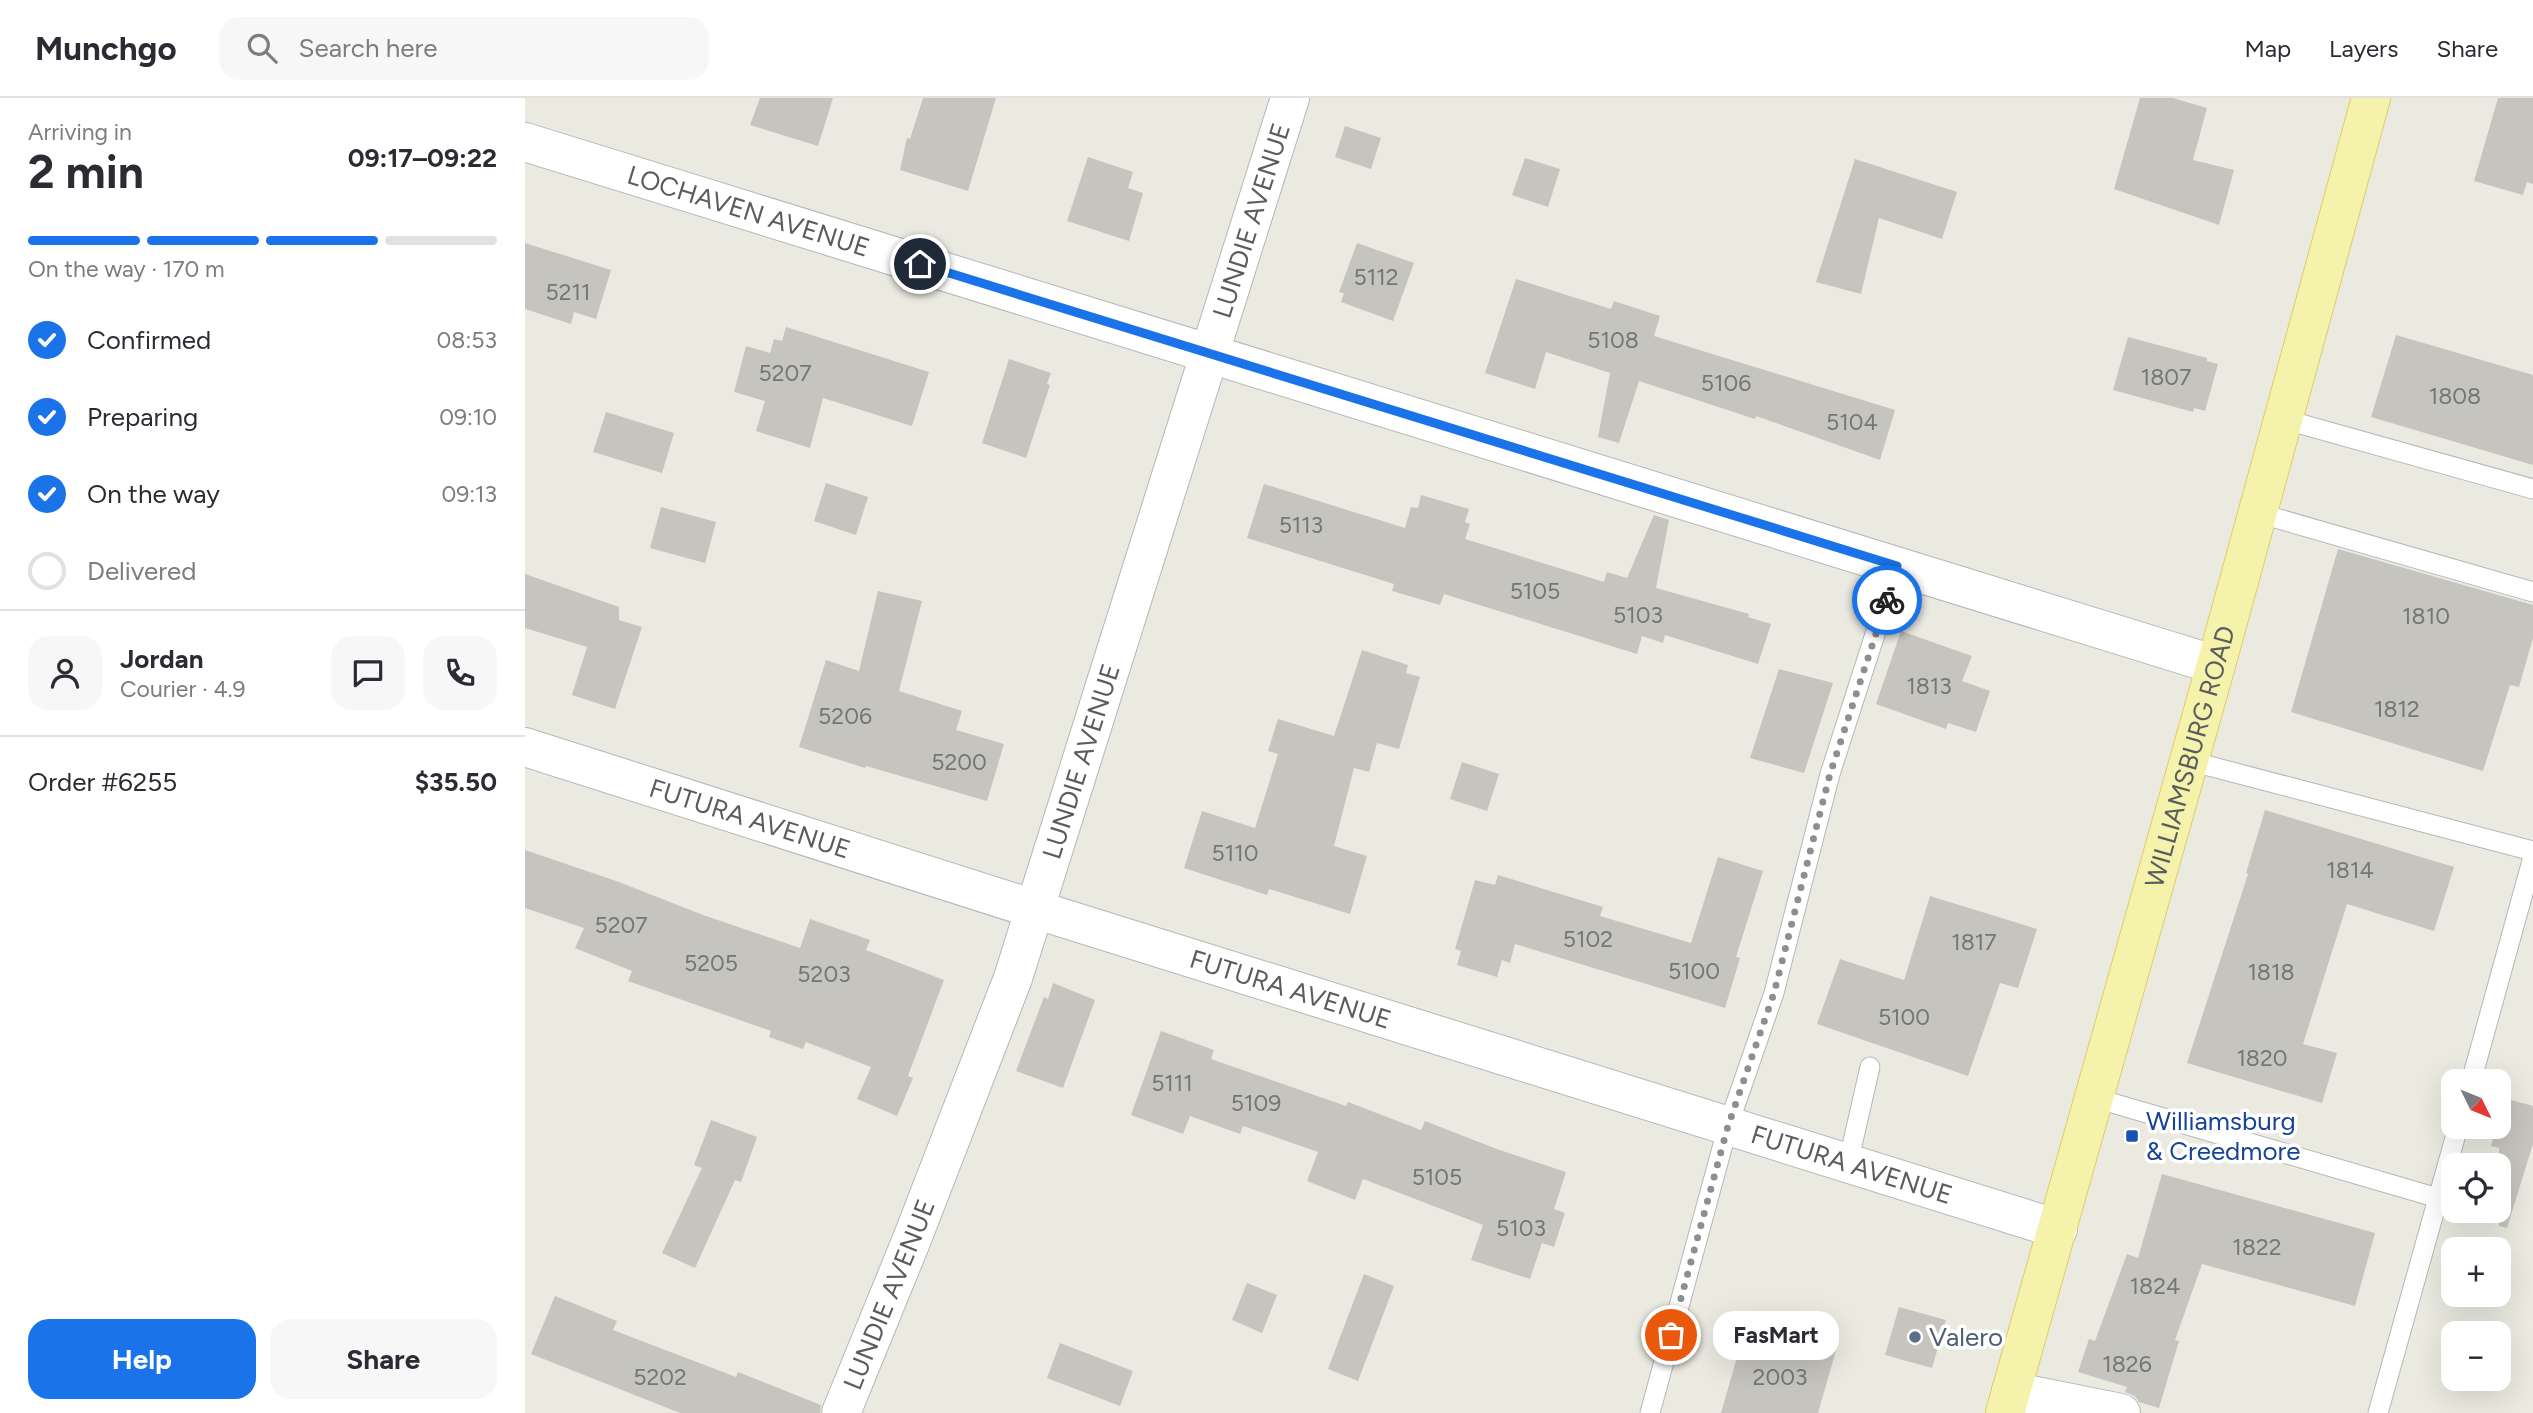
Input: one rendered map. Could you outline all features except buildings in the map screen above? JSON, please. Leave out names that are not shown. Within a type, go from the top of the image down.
[{"type":"main road","name":"WILLIAMSBURG ROAD","points":[[2008,1402],[2190,761],[2371,98]]},
{"type":"street","name":"LUNDIE AVENUE","points":[[841,1413],[1013,978],[1290,98]]},
{"type":"street","name":"LOCHAVEN AVENUE","points":[[525,142],[2216,665]]},
{"type":"street","name":"FUTURA AVENUE","points":[[525,747],[2058,1229]]},
{"type":"street","points":[[2008,1402],[2121,1413]]},
{"type":"lane","points":[[2283,419],[2533,489]]},
{"type":"lane","points":[[2258,513],[2533,592]]},
{"type":"lane","points":[[1650,1413],[1728,1126],[1774,993],[1830,774],[1897,566]]},
{"type":"lane","points":[[2190,761],[2533,851]]},
{"type":"lane","points":[[2474,1069],[2533,858]]},
{"type":"lane","points":[[1848,1163],[1870,1067]]},
{"type":"lane","points":[[2095,1098],[2438,1198]]},
{"type":"lane","points":[[2378,1413],[2455,1139]]},
{"type":"way so far","points":[[1671,1335],[1728,1126],[1774,993],[1830,774],[1887,600]]},
{"type":"place","name":"Williamsburg & Creedmore","points":[[2132,1136]]},
{"type":"place","name":"FasMart","points":[[1671,1335]]},
{"type":"place","name":"Valero","points":[[1915,1337]]},
{"type":"route","points":[[920,264],[1897,566],[1887,600]]}]
